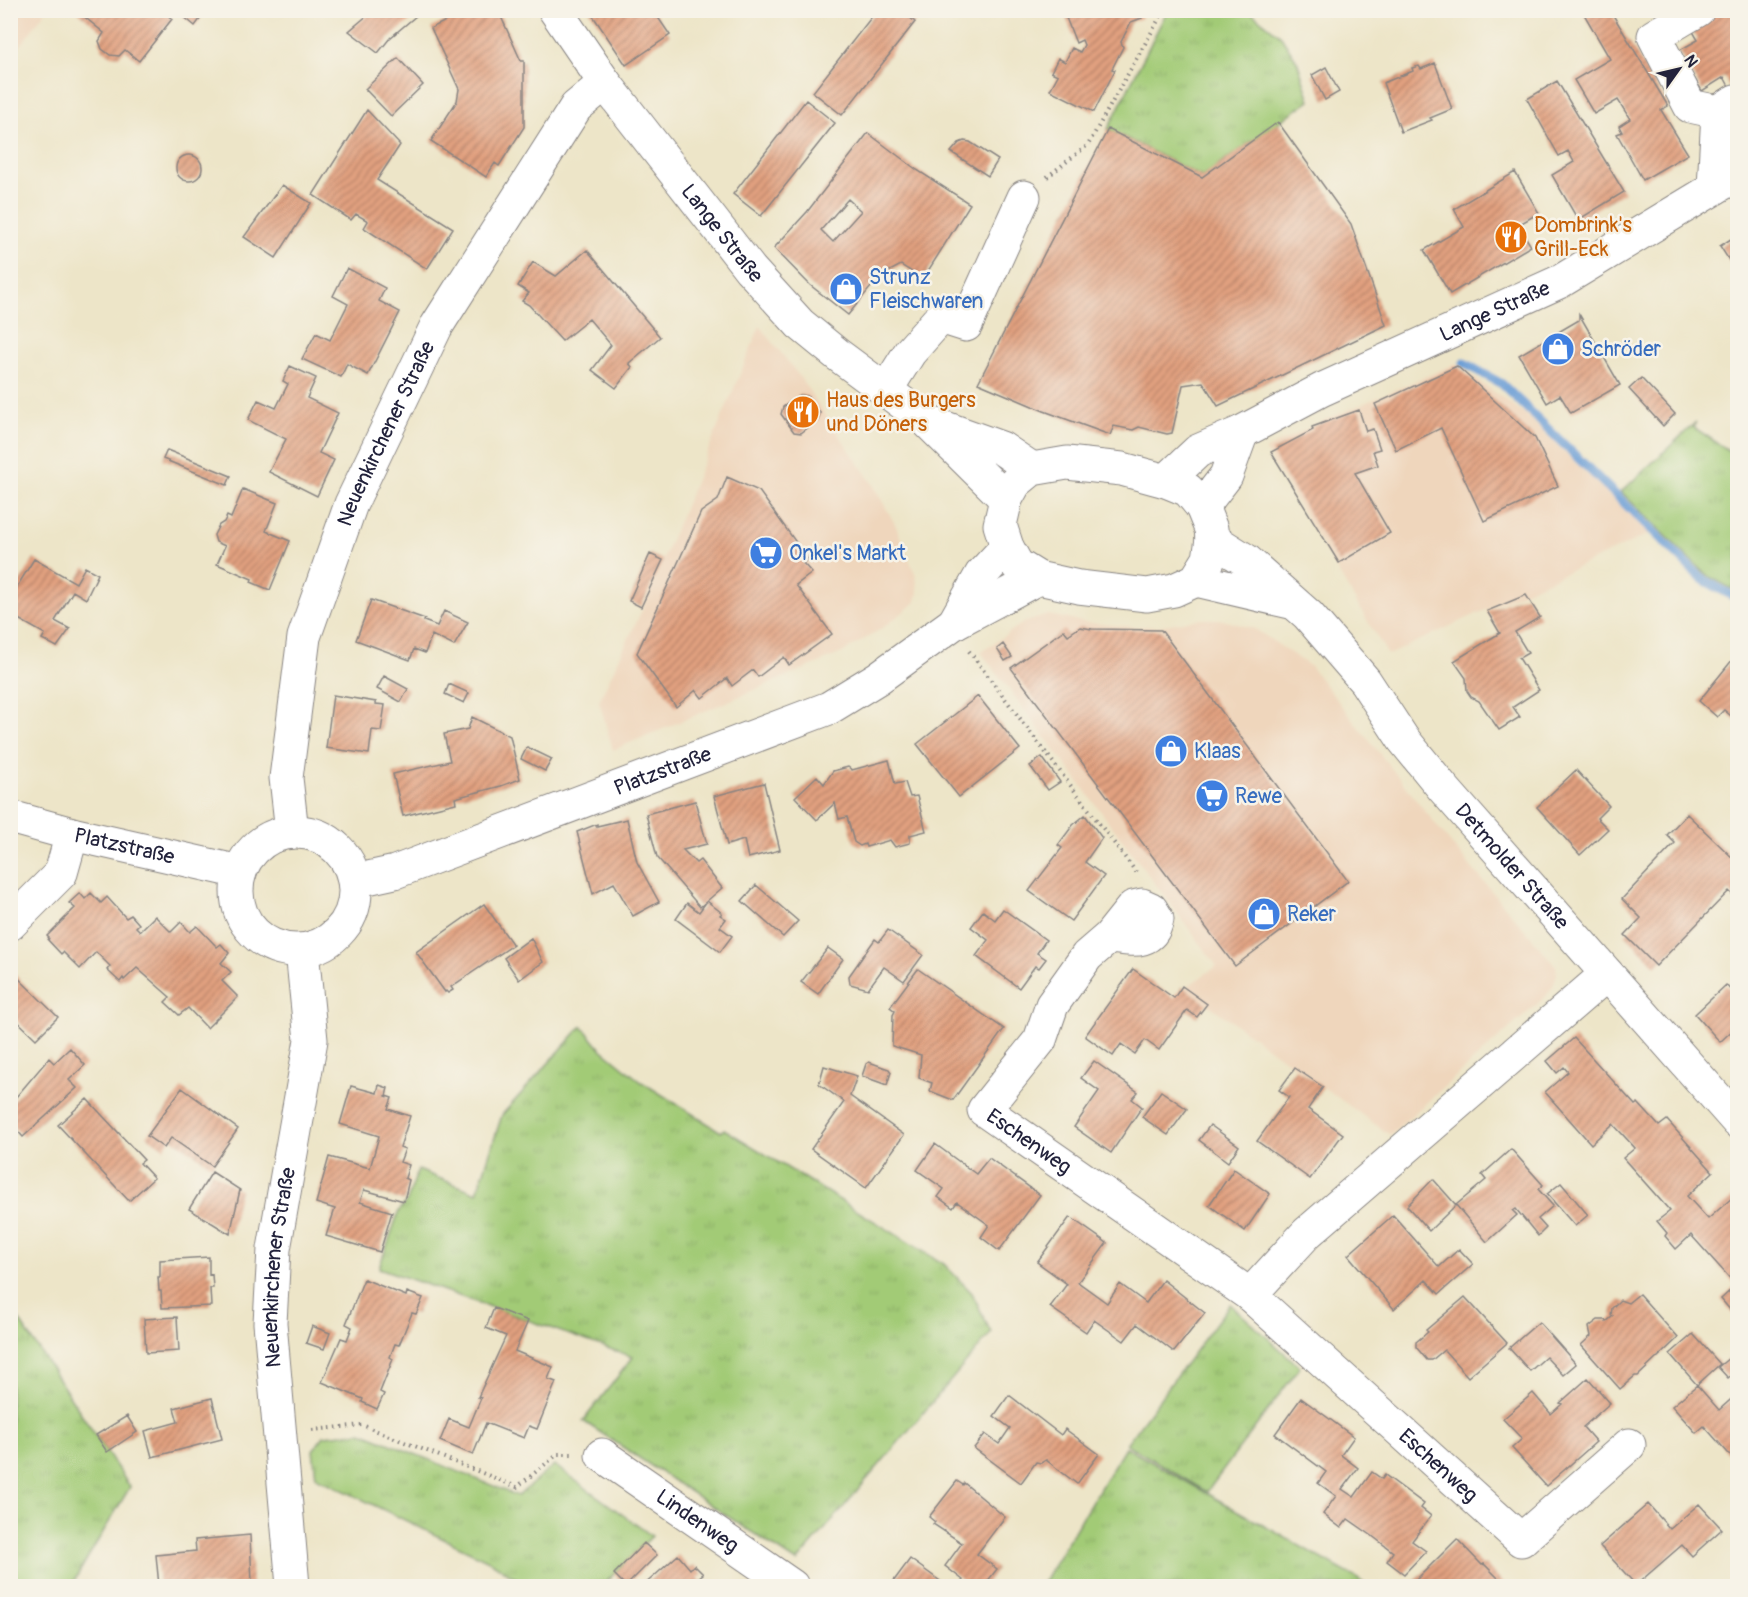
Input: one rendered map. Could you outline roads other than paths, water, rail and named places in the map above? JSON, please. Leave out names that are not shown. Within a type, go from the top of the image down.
[{"type":"street","name":"Lange Straße","points":[[555,10],[604,83],[750,269],[800,324],[927,421],[1006,499]]},
{"type":"street","points":[[1698,10],[1654,36],[1690,106],[1727,106],[1726,181]]},
{"type":"street","name":"Neuenkirchener Straße","points":[[292,832],[286,778],[304,637],[351,504],[436,327],[576,107],[604,83]]},
{"type":"street","name":"Lange Straße","points":[[1166,481],[1198,451],[1242,432],[1321,390],[1561,281],[1726,181]]},
{"type":"street","points":[[886,390],[910,352],[941,317],[966,325],[1024,197]]},
{"type":"street","name":"Lange Straße","points":[[927,421],[1001,448],[1032,469]]},
{"type":"street","points":[[1202,507],[1226,476],[1242,432]]},
{"type":"street","points":[[1067,463],[1122,469],[1166,481],[1188,490],[1202,507],[1211,529],[1212,539],[1209,560],[1196,580],[1174,590],[1147,595],[1079,587],[1038,578],[1017,566],[1007,547],[1000,525],[1006,499],[1015,483],[1032,469],[1067,463]]},
{"type":"street","name":"Detmolder Straße","points":[[1212,539],[1247,561],[1308,615],[1365,681],[1403,739],[1443,788],[1737,1122]]},
{"type":"street","name":"Platzstraße","points":[[951,626],[981,575],[1007,547]]},
{"type":"street","name":"Platzstraße","points":[[354,881],[395,872],[829,708],[878,678],[951,626],[1038,578]]},
{"type":"street","points":[[1196,580],[1295,603]]},
{"type":"street","name":"Platzstraße","points":[[10,817],[72,834],[240,872]]},
{"type":"street","points":[[292,832],[317,837],[338,850],[348,864],[354,881],[354,900],[348,918],[336,934],[321,945],[302,951],[282,949],[264,942],[249,928],[240,911],[236,892],[240,872],[247,857],[260,844],[275,836],[292,832]]},
{"type":"street","points":[[10,924],[61,873],[72,834]]},
{"type":"street","name":"Eschenweg","points":[[1142,905],[1133,907],[1109,937],[1088,956],[1052,1005],[1040,1040],[984,1110],[1250,1296],[1521,1540],[1629,1445]]},
{"type":"street","name":"Neuenkirchener Straße","points":[[293,1587],[270,1323],[274,1249],[311,1040],[302,951]]},
{"type":"street","points":[[1250,1296],[1307,1233],[1607,974]]},
{"type":"street","name":"Lindenweg","points":[[602,1455],[792,1587]]},
{"type":"waterway","points":[[1464,363],[1502,384],[1702,579],[1738,599]]},
{"type":"place","name":"Dombrink's Grill-Eck","points":[[1511,237]]},
{"type":"place","name":"Strunz Fleischwaren","points":[[846,289]]},
{"type":"place","name":"Schröder","points":[[1558,349]]},
{"type":"place","name":"Haus des Burgers und Döners","points":[[803,412]]},
{"type":"place","name":"Onkel's Markt","points":[[766,553]]},
{"type":"place","name":"Klaas","points":[[1171,751]]},
{"type":"place","name":"Rewe","points":[[1212,796]]},
{"type":"place","name":"Reker","points":[[1264,914]]}]
